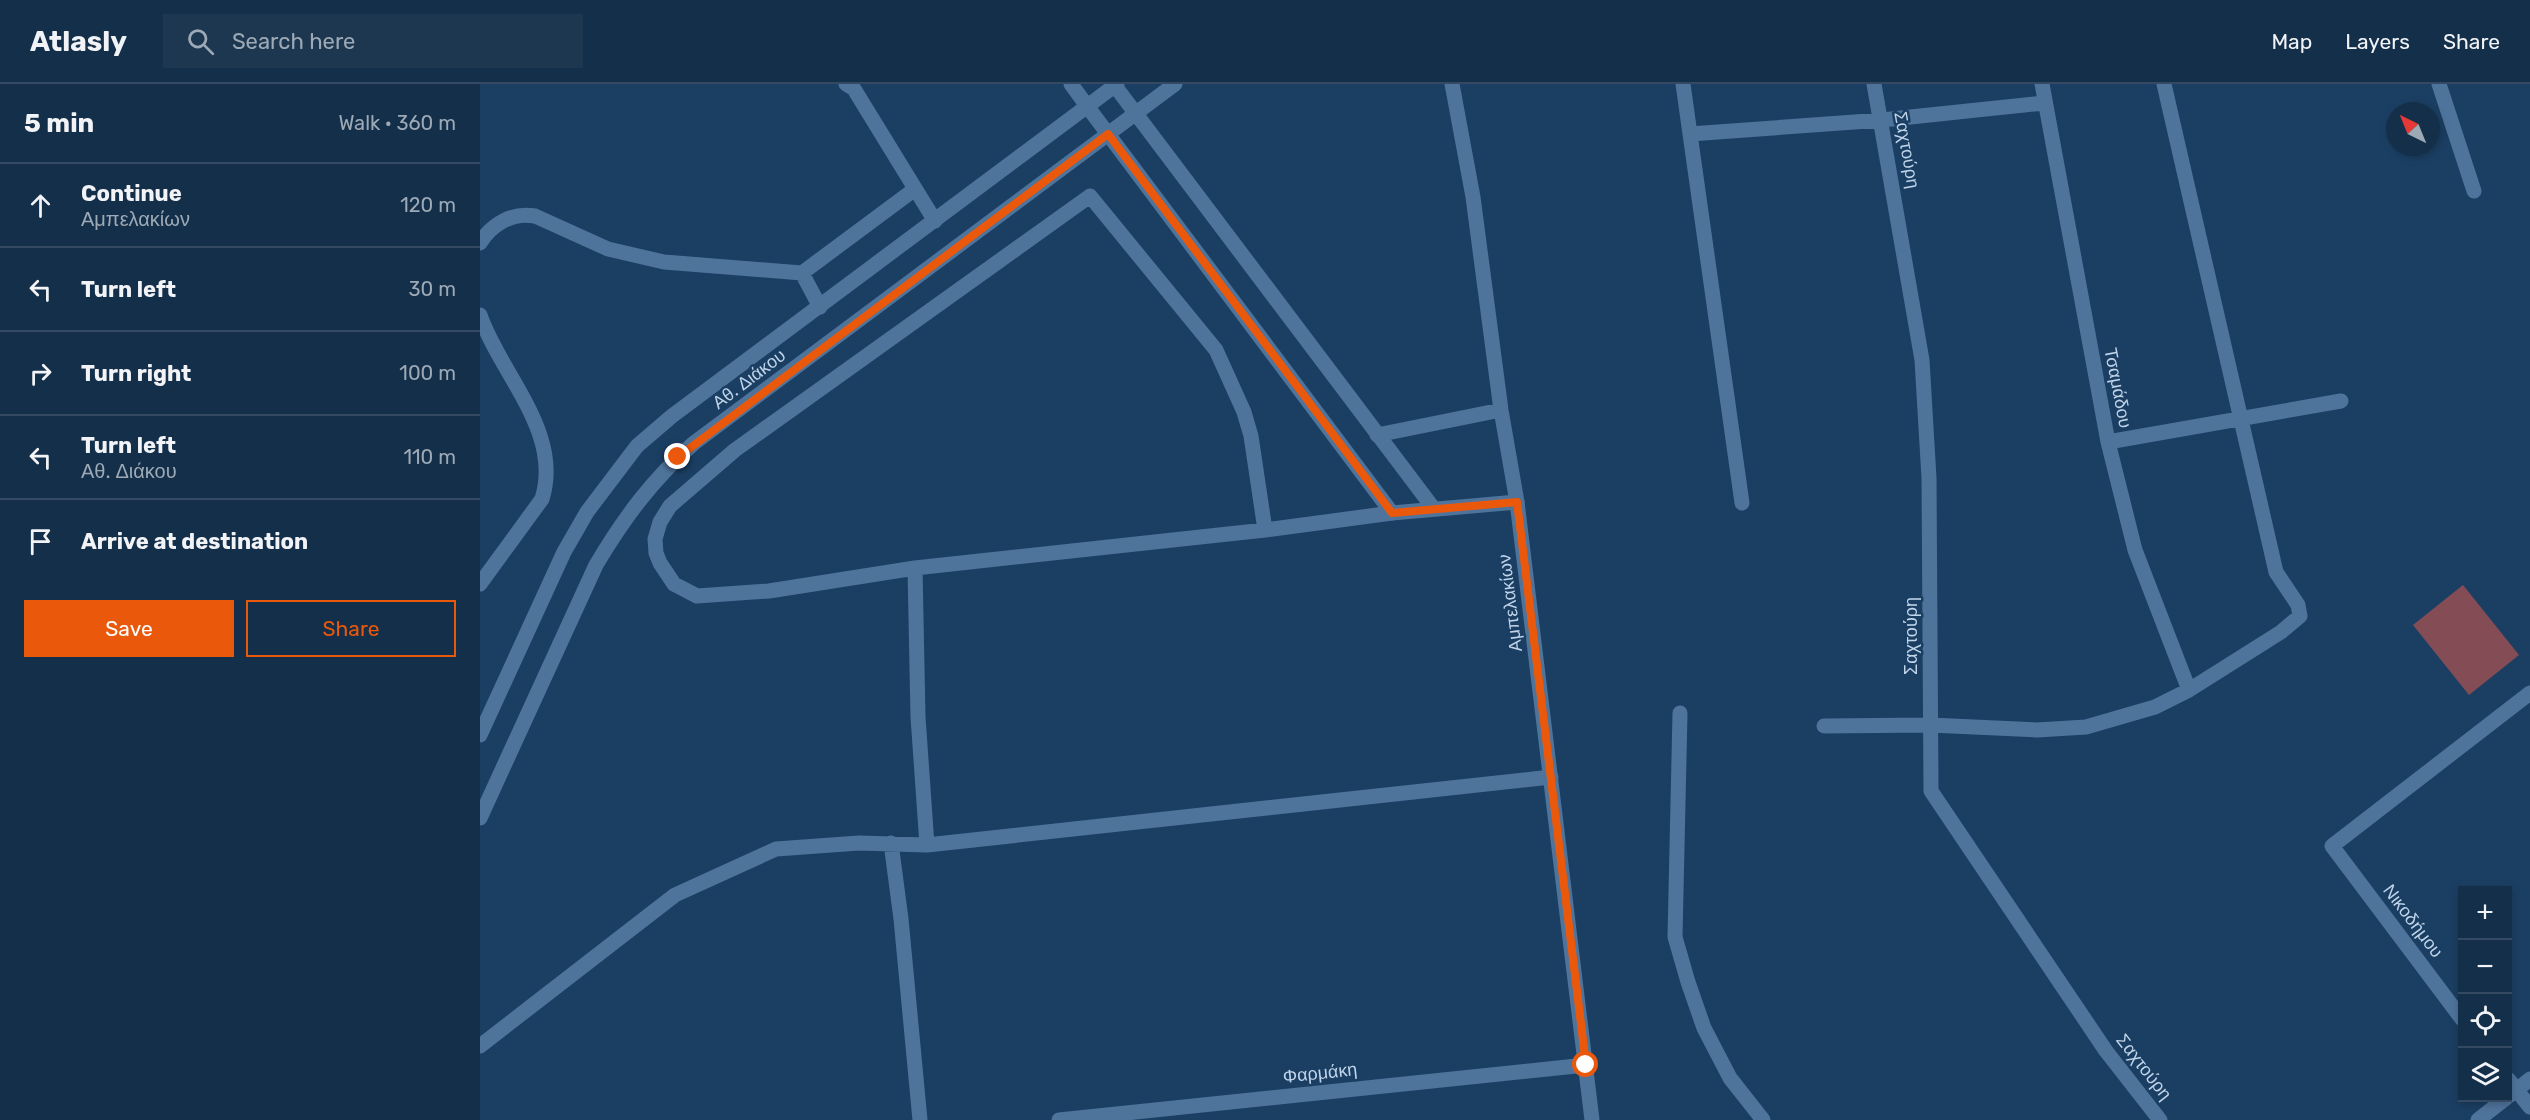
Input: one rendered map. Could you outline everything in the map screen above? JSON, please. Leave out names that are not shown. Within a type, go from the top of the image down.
[{"type":"street","points":[[846,84],[854,89],[935,221]]},
{"type":"street","points":[[1071,84],[1392,513]]},
{"type":"street","name":"Αθ. Διάκου","points":[[480,818],[596,566],[617,530],[662,471],[694,443],[1175,84]]},
{"type":"street","name":"Αμπελακίων","points":[[1452,84],[1473,196],[1501,410],[1517,502],[1593,1120]]},
{"type":"street","points":[[1683,84],[1742,503]]},
{"type":"street","name":"Σαχτούρη","points":[[1874,84],[1922,360],[1929,478],[1930,791],[2106,1051],[2160,1120]]},
{"type":"street","name":"Τσαμάδου","points":[[2042,84],[2108,442],[2136,550],[2189,690]]},
{"type":"street","points":[[1824,726],[1930,724],[2037,730],[2086,727],[2156,707],[2189,690],[2281,632],[2300,616],[2298,605],[2276,572],[2164,84]]},
{"type":"street","points":[[2439,84],[2474,191]]},
{"type":"street","points":[[1115,85],[1434,509]]},
{"type":"street","name":"Αθ. Διάκου","points":[[480,735],[564,552],[587,512],[637,446],[672,416],[1115,85]]},
{"type":"street","points":[[1690,134],[1882,120],[2044,103]]},
{"type":"street","points":[[480,243],[496,225],[507,218],[525,214],[535,216],[608,249],[664,262],[802,273],[915,189]]},
{"type":"street","points":[[1265,530],[1251,436],[1239,402],[1215,350],[1090,196],[735,450],[670,506],[660,522],[655,539],[656,553],[666,575],[674,584],[697,596],[769,591],[915,568],[1265,530],[1392,513],[1517,502]]},
{"type":"street","points":[[802,273],[820,307]]},
{"type":"street","points":[[480,315],[496,353],[522,394],[542,443],[546,462],[546,486],[542,499],[480,584]]},
{"type":"street","points":[[2108,442],[2341,401]]},
{"type":"street","points":[[1377,435],[1501,410]]},
{"type":"street","points":[[915,568],[918,717],[927,845]]},
{"type":"street","name":"Νικοδήμου","points":[[2458,1012],[2332,846],[2530,693]]},
{"type":"street","points":[[1680,713],[1675,937],[1704,1028],[1731,1078],[1763,1120]]},
{"type":"street","points":[[480,1046],[675,895],[776,849],[891,843],[927,845],[1551,777]]},
{"type":"street","points":[[891,843],[901,919],[920,1120]]},
{"type":"street","name":"Φαρμάκη","points":[[1059,1120],[1586,1065]]},
{"type":"street","points":[[2512,1089],[2530,1079]]},
{"type":"street","points":[[2512,1093],[2530,1107]]},
{"type":"street","points":[[2478,1120],[2497,1102]]},
{"type":"building","points":[[2463,585],[2519,655],[2469,695],[2413,625]]},
{"type":"route","points":[[678,457],[1108,134],[1392,513],[1517,502],[1586,1065]]}]
